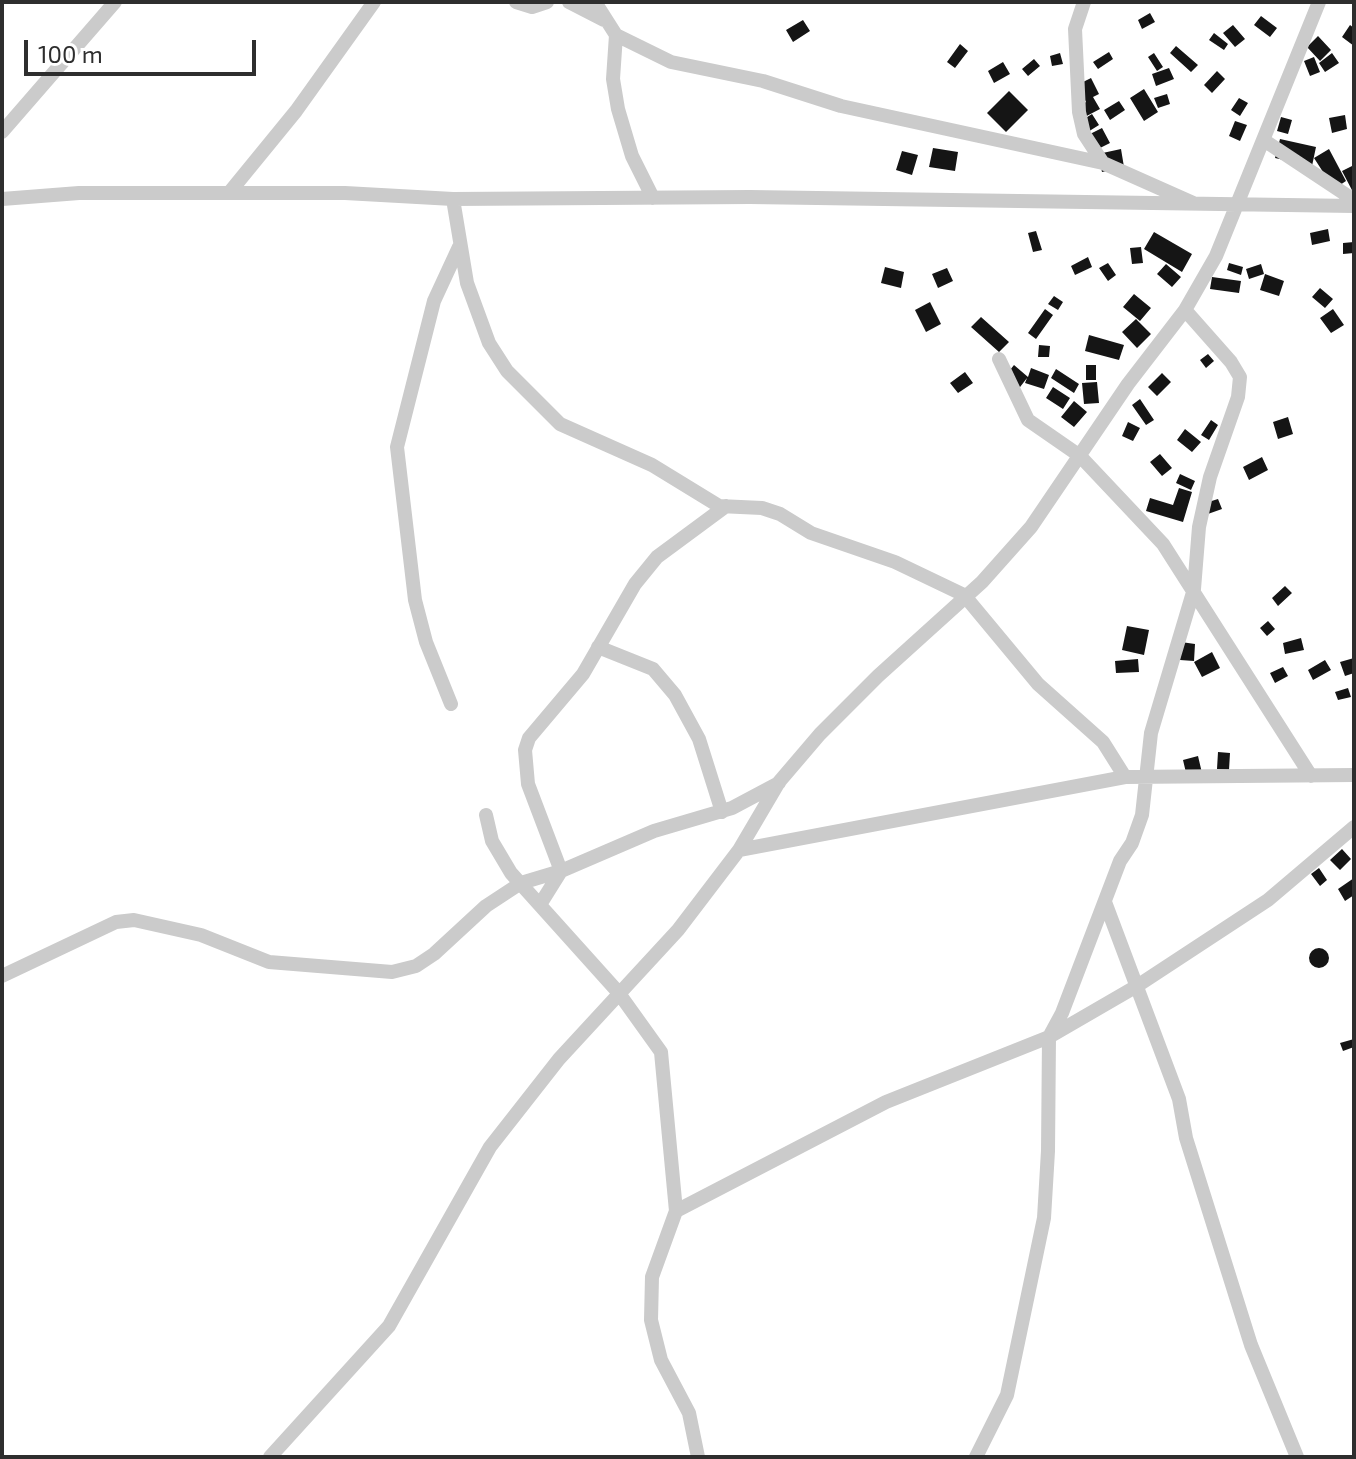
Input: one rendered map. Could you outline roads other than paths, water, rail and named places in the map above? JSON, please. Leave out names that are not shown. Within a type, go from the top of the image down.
[{"type":"street","points":[[2,132],[115,2]]},
{"type":"street","points":[[229,193],[296,111],[374,2]]},
{"type":"street","points":[[516,2],[532,7],[547,2]]},
{"type":"street","points":[[569,2],[604,20]]},
{"type":"street","points":[[595,2],[616,35],[671,62],[763,81],[841,106],[1103,163],[1200,206]]},
{"type":"street","points":[[1084,2],[1075,29],[1079,112],[1084,134],[1103,163]]},
{"type":"street","points":[[270,1457],[329,1388],[367,1354],[389,1326],[490,1147],[559,1059],[678,930],[739,850],[779,782],[829,724],[964,595],[982,582],[1031,527],[1185,310],[1216,256],[1319,2]]},
{"type":"street","points":[[616,35],[613,79],[618,109],[632,156],[653,198]]},
{"type":"street","points":[[1265,141],[1354,203]]},
{"type":"street","points":[[2,199],[79,193],[345,193],[453,199],[653,198],[1200,206],[1354,203]]},
{"type":"street","points":[[453,199],[459,247],[489,343],[507,371],[560,424],[652,465],[719,506],[762,508],[780,514],[811,533],[895,562],[964,595],[1038,684],[1103,742],[1125,777]]},
{"type":"street","points":[[451,704],[426,642],[415,600],[397,447],[434,301],[459,247]]},
{"type":"street","points":[[976,1457],[1007,1395],[1044,1218],[1049,1037],[1062,1013],[1142,815],[1154,720],[1194,589],[1204,503],[1238,397],[1240,377],[1212,337],[1185,310]]},
{"type":"street","points":[[999,359],[1028,420],[1080,456],[1163,544],[1311,776]]},
{"type":"street","points":[[561,871],[528,784],[525,750],[529,738],[583,674],[635,584],[657,557],[726,506]]},
{"type":"street","points":[[598,647],[653,669],[675,695],[699,739],[722,812]]},
{"type":"street","points":[[739,850],[1125,777],[1354,775]]},
{"type":"street","points":[[2,976],[116,922],[134,920],[201,935],[269,962],[392,972],[416,966],[434,954],[486,906],[521,883],[561,871],[654,831],[722,812],[779,782]]},
{"type":"street","points":[[486,815],[492,841],[521,883],[618,992],[661,1052],[676,1211],[652,1277],[651,1320],[661,1360],[689,1413],[698,1457]]},
{"type":"street","points":[[676,1211],[886,1102],[1049,1037],[1137,986],[1268,900],[1354,827]]},
{"type":"street","points":[[541,903],[561,871]]},
{"type":"street","points":[[1105,902],[1179,1099],[1186,1138],[1226,1273],[1251,1345],[1297,1457]]}]
